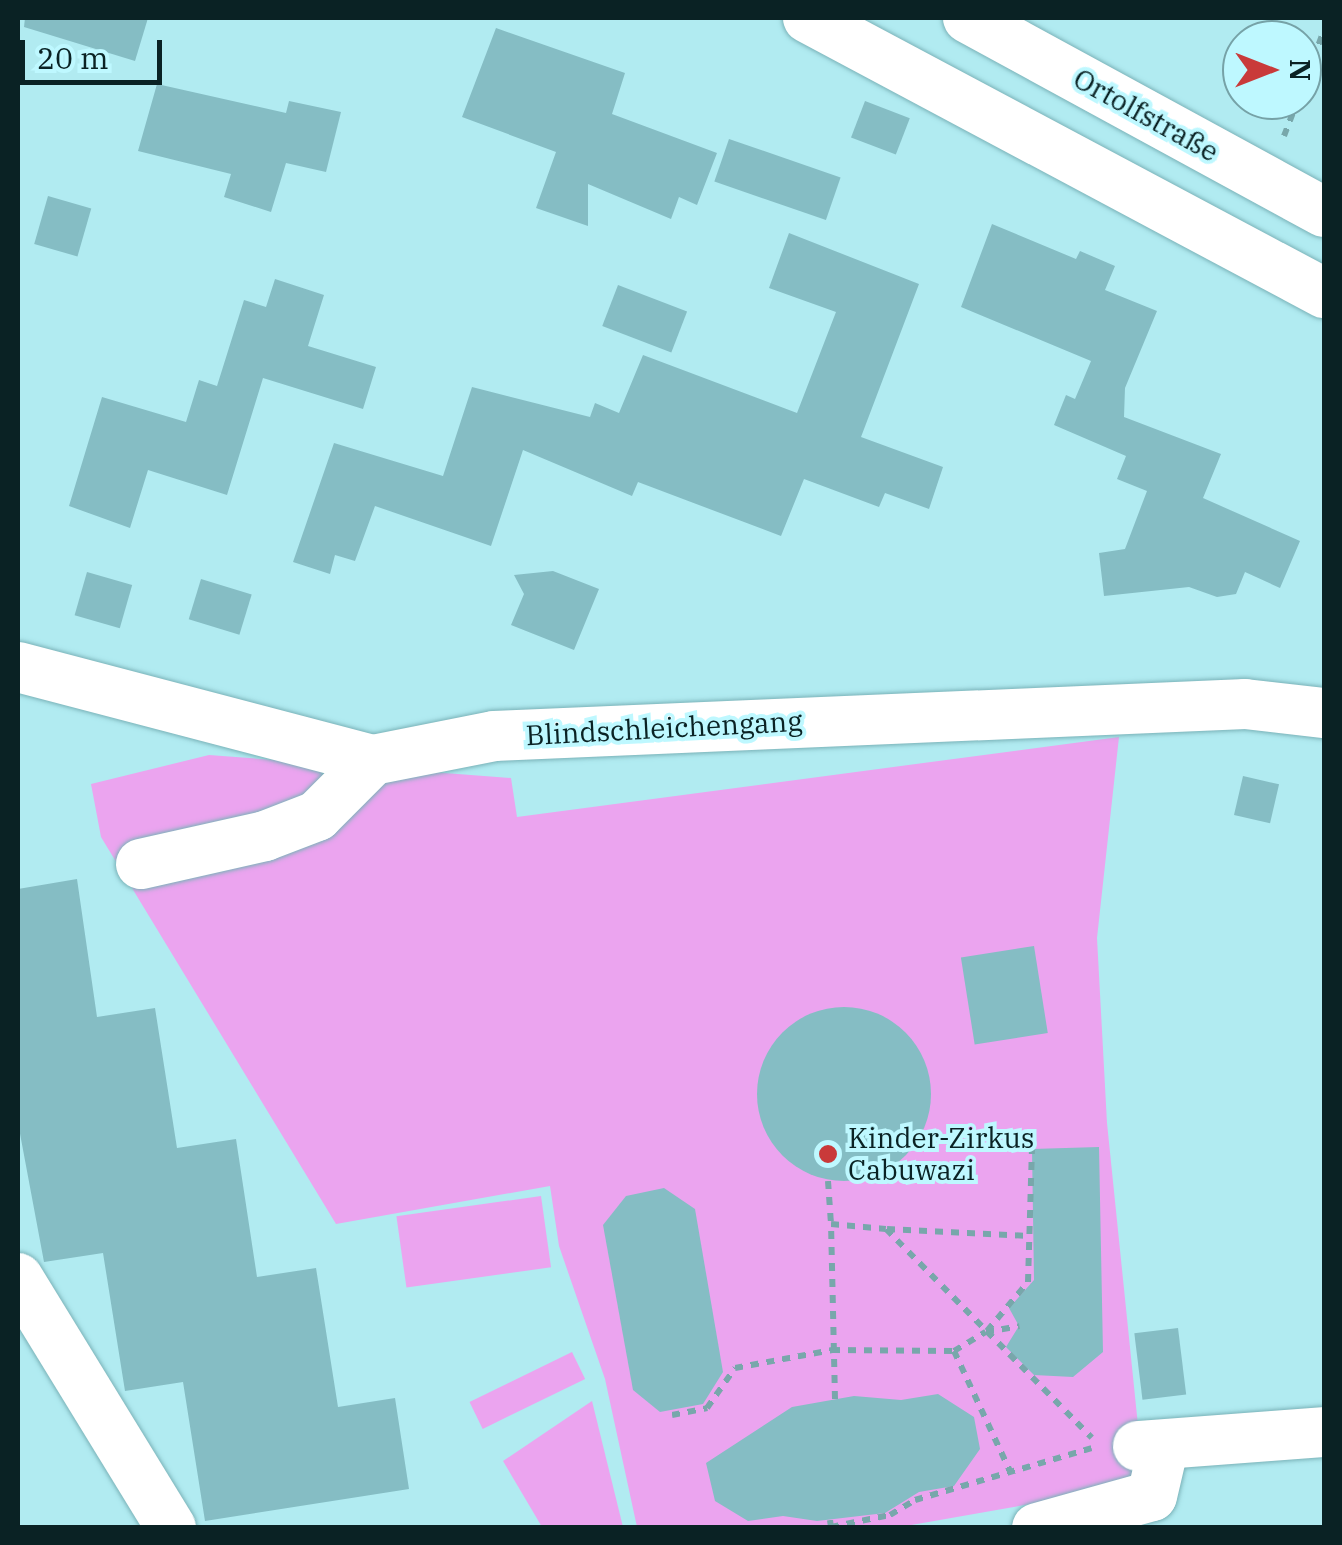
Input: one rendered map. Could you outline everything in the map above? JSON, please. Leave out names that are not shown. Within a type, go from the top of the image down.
[{"type":"street","points":[[808,18],[1324,293]]},
{"type":"street","name":"Ortolfstraße","points":[[968,18],[1324,212]]},
{"type":"street","name":"Blindschleichengang","points":[[18,668],[373,760],[494,736],[1245,704],[1324,713]]},
{"type":"street","points":[[141,864],[265,836],[317,816],[373,760]]},
{"type":"street","points":[[18,1278],[172,1528]]},
{"type":"street","points":[[1037,1528],[1152,1496],[1151,1446],[1324,1432]]},
{"type":"path","points":[[1284,137],[1290,120]]},
{"type":"path","points":[[672,1415],[707,1408],[735,1368],[832,1350],[954,1351],[986,1332],[1028,1282],[1032,1149]]},
{"type":"path","points":[[828,1181],[835,1399]]},
{"type":"path","points":[[831,1224],[1028,1236]]},
{"type":"path","points":[[830,1520],[831,1527],[890,1515],[914,1500],[1100,1446],[886,1229]]},
{"type":"path","points":[[986,1332],[1019,1326]]},
{"type":"path","points":[[954,1351],[1010,1471]]},
{"type":"shaded area","name":"Kinder-Zirkus Cabuwazi","points":[[1119,737],[1097,938],[1107,1123],[1144,1484],[900,1527],[637,1527],[605,1379],[559,1246],[550,1186],[336,1224],[101,837],[91,784],[209,755],[511,778],[517,817]]},
{"type":"shaded area","points":[[541,1196],[551,1267],[406,1288],[396,1216]]},
{"type":"shaded area","points":[[572,1352],[585,1379],[483,1429],[470,1402]]},
{"type":"shaded area","points":[[592,1401],[623,1527],[542,1527],[503,1461]]},
{"type":"building","points":[[25,18],[148,18],[135,61],[24,27]]},
{"type":"building","points":[[496,28],[625,73],[612,114],[717,153],[697,205],[679,197],[671,219],[588,184],[588,226],[536,208],[556,152],[462,117]]},
{"type":"building","points":[[157,84],[286,113],[289,101],[341,112],[326,172],[286,163],[271,212],[224,197],[231,174],[138,151]]},
{"type":"building","points":[[865,101],[910,118],[896,155],[851,137]]},
{"type":"building","points":[[729,139],[841,177],[826,220],[714,182]]},
{"type":"building","points":[[48,196],[91,208],[77,256],[34,244]]},
{"type":"building","points":[[992,224],[1076,259],[1080,251],[1115,266],[1105,290],[1157,311],[1125,388],[1124,417],[1221,454],[1203,498],[1300,541],[1280,588],[1245,572],[1236,594],[1217,597],[1189,587],[1104,596],[1099,553],[1125,549],[1147,491],[1117,479],[1126,456],[1054,425],[1066,395],[1075,399],[1091,361],[961,307]]},
{"type":"building","points":[[789,233],[919,284],[861,437],[943,467],[929,509],[885,493],[879,507],[804,479],[781,536],[638,482],[632,496],[523,450],[491,546],[375,506],[355,561],[335,555],[330,574],[293,562],[334,443],[443,476],[472,387],[590,417],[595,403],[619,413],[643,355],[797,413],[836,312],[769,288]]},
{"type":"building","points":[[275,279],[324,295],[308,346],[376,367],[363,409],[263,378],[227,495],[148,470],[130,528],[69,506],[102,397],[186,422],[199,380],[217,386],[244,300],[266,307]]},
{"type":"building","points":[[618,285],[687,312],[671,353],[602,326]]},
{"type":"building","points":[[553,571],[599,589],[574,650],[511,625],[524,594],[514,575]]},
{"type":"building","points":[[87,572],[132,585],[120,628],[75,615]]},
{"type":"building","points":[[201,579],[252,594],[239,635],[189,619]]},
{"type":"building","points":[[1243,776],[1279,784],[1270,823],[1234,815]]},
{"type":"building","points":[[77,879],[97,1017],[155,1008],[177,1148],[236,1139],[257,1277],[316,1268],[338,1407],[395,1398],[409,1489],[205,1521],[183,1382],[125,1391],[103,1253],[44,1262],[18,1123],[18,889]]},
{"type":"building","points":[[1034,946],[1048,1033],[975,1044],[961,958]]},
{"type":"building","points":[[844,1007],[877,1014],[905,1033],[924,1061],[931,1094],[924,1127],[905,1155],[877,1174],[844,1181],[811,1174],[783,1155],[764,1127],[757,1094],[764,1061],[783,1033],[811,1014]]},
{"type":"building","points":[[1099,1147],[1103,1352],[1073,1377],[1034,1375],[1006,1347],[1019,1326],[1009,1308],[1034,1280],[1032,1149]]},
{"type":"building","points":[[664,1188],[695,1209],[723,1372],[703,1404],[660,1412],[633,1390],[603,1225],[626,1196]]},
{"type":"building","points":[[1178,1328],[1186,1395],[1142,1400],[1134,1333]]},
{"type":"building","points":[[938,1394],[974,1417],[980,1449],[954,1486],[919,1492],[885,1513],[817,1521],[783,1516],[748,1521],[715,1501],[706,1463],[792,1407],[854,1396],[901,1400]]},
{"type":"place","name":"Kinder-Zirkus Cabuwazi","points":[[828,1154]]}]
